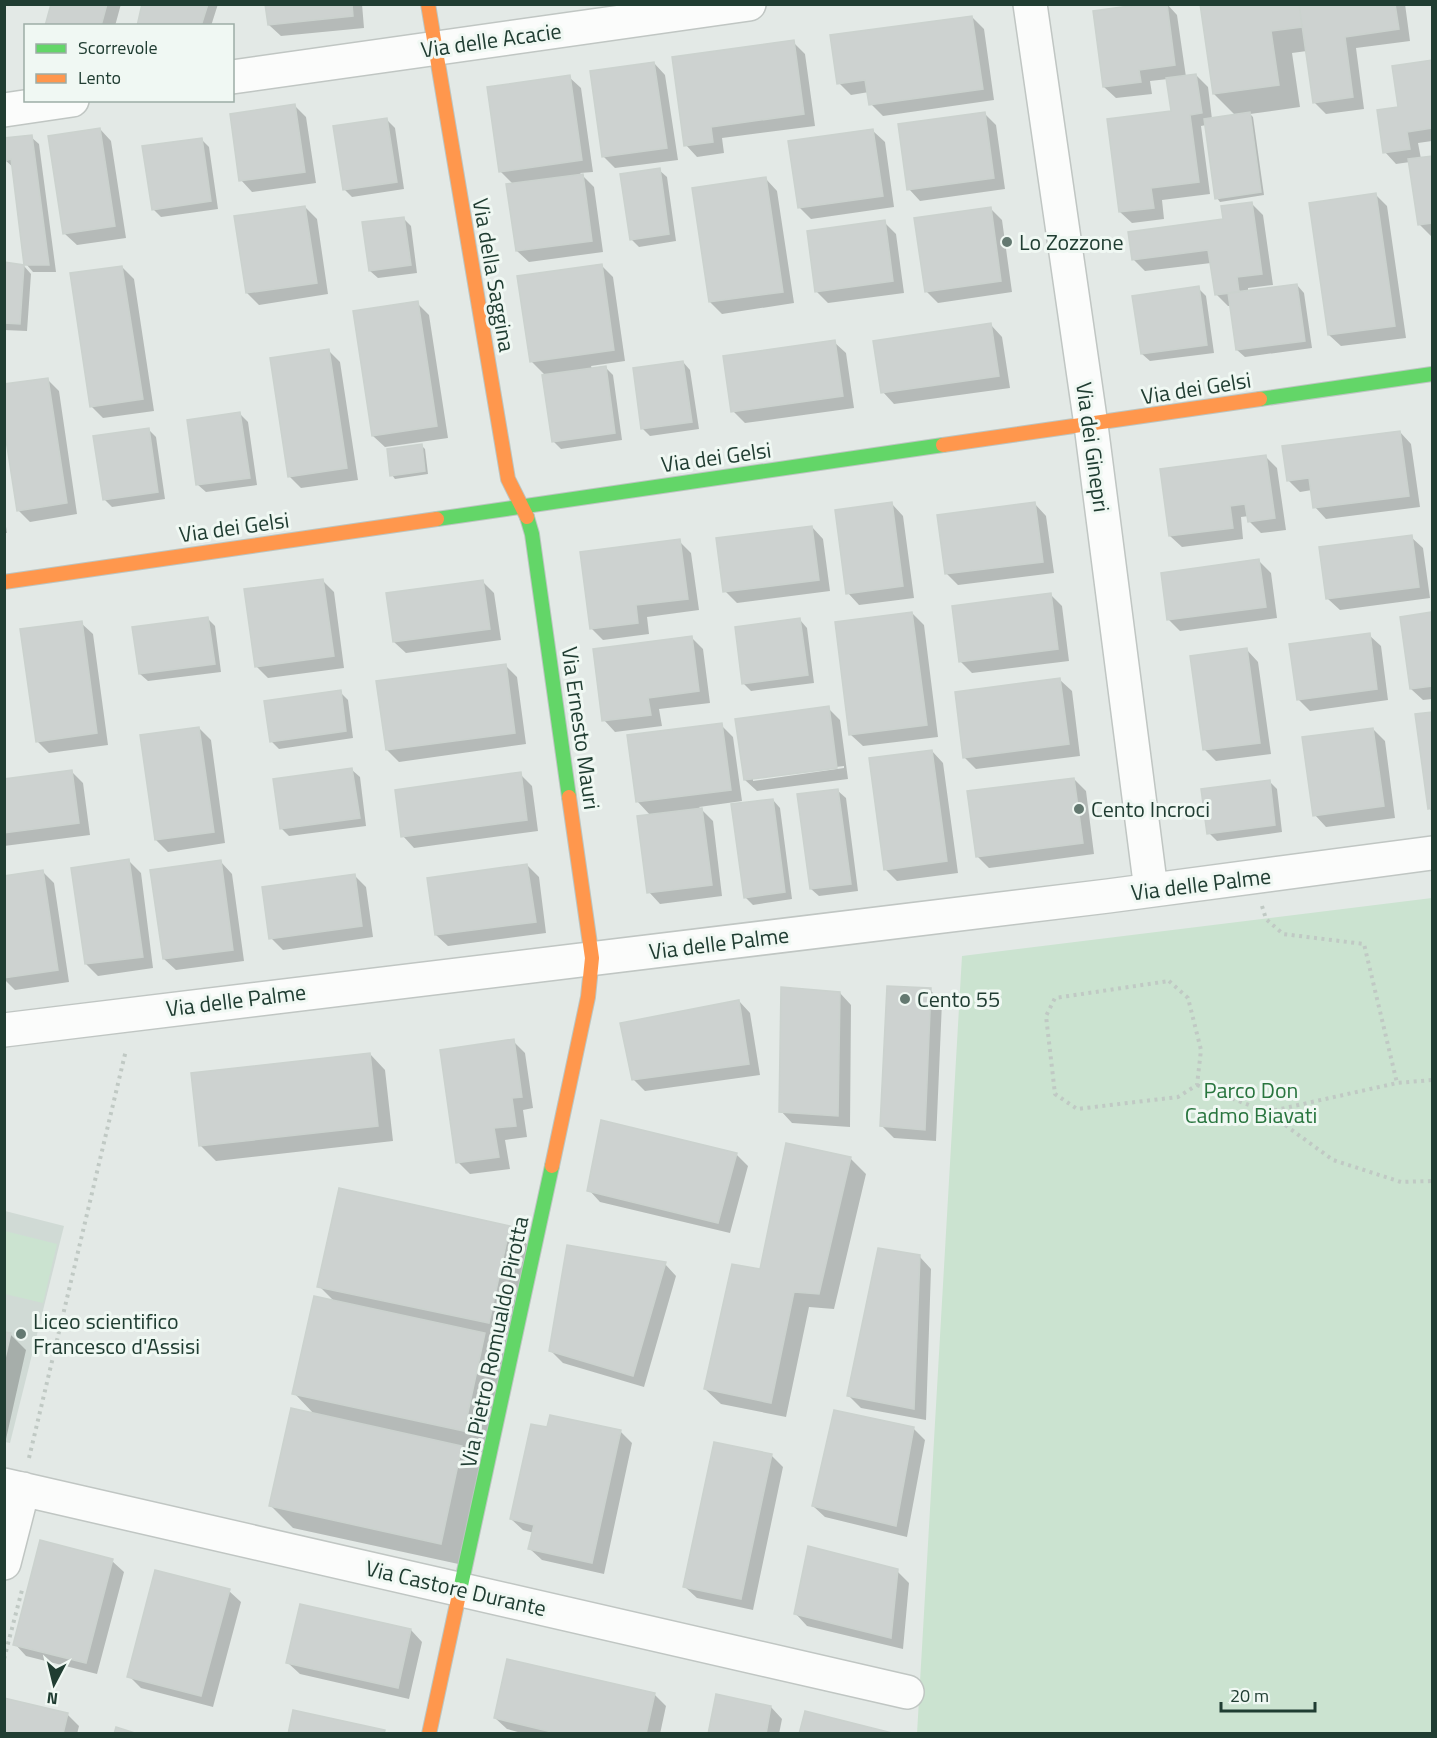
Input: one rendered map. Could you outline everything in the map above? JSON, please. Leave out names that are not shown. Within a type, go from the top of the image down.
[{"type":"street","name":"Via della Saggina","points":[[428,4],[508,479],[523,505]]},
{"type":"street","name":"Via delle Acacie","points":[[234,77],[749,4]]},
{"type":"street","name":"Via dei Ginepri","points":[[1030,4],[1091,425],[1151,890]]},
{"type":"street","points":[[4,110],[58,102]]},
{"type":"street","name":"Via dei Gelsi","points":[[4,582],[1432,374]]},
{"type":"street","name":"Via Ernesto Mauri","points":[[523,505],[532,534],[592,958]]},
{"type":"street","name":"Via delle Palme","points":[[4,1030],[1151,890],[1432,853]]},
{"type":"street","name":"Via Pietro Romualdo Pirotta","points":[[429,1734],[571,1080],[588,997],[592,958]]},
{"type":"street","points":[[4,1563],[18,1480]]},
{"type":"street","name":"Via Castore Durante","points":[[18,1480],[461,1590],[907,1692]]},
{"type":"path","points":[[1262,905],[1266,918],[1283,934],[1364,944],[1397,1083]]},
{"type":"path","points":[[1169,981],[1188,998],[1201,1050],[1197,1085],[1178,1096],[1077,1109],[1054,1094],[1046,1016],[1055,998],[1169,981]]},
{"type":"path","points":[[18,1480],[126,1050]]},
{"type":"path","points":[[1267,1112],[1397,1083],[1432,1080]]},
{"type":"path","points":[[1197,1085],[1267,1112],[1333,1160],[1401,1182],[1432,1181]]},
{"type":"shaded area","name":"Liceo scientifico Francesco d'Assisi","points":[[5,1211],[64,1226],[10,1443],[5,1442]]},
{"type":"green space","name":"Parco Don Cadmo Biavati","points":[[1432,898],[1432,1733],[917,1734],[962,956]]},
{"type":"green space","points":[[5,1231],[57,1244],[43,1303],[5,1294]]},
{"type":"building","points":[[51,4],[107,4],[102,24],[46,24]]},
{"type":"building","points":[[142,4],[208,4],[202,24],[137,24]]},
{"type":"building","points":[[265,4],[352,4],[353,16],[268,25]]},
{"type":"building","points":[[1144,4],[1167,4],[1175,65],[1139,70],[1141,82],[1103,87],[1093,11]]},
{"type":"building","points":[[1200,4],[1299,4],[1302,27],[1271,31],[1279,85],[1213,94]]},
{"type":"building","points":[[1299,4],[1395,4],[1399,29],[1345,37],[1353,97],[1313,103]]},
{"type":"building","points":[[972,16],[983,89],[869,105],[865,80],[837,84],[830,35]]},
{"type":"building","points":[[794,40],[804,114],[711,127],[713,142],[684,146],[672,57]]},
{"type":"building","points":[[1432,60],[1432,128],[1407,132],[1410,149],[1383,153],[1377,110],[1398,107],[1392,66]]},
{"type":"building","points":[[654,62],[667,148],[602,157],[590,71]]},
{"type":"building","points":[[1196,74],[1202,113],[1190,115],[1199,182],[1151,188],[1154,208],[1119,212],[1107,119],[1171,111],[1166,78]]},
{"type":"building","points":[[570,75],[582,160],[499,172],[487,87]]},
{"type":"building","points":[[295,104],[305,172],[239,181],[230,114]]},
{"type":"building","points":[[985,112],[994,178],[907,190],[898,124]]},
{"type":"building","points":[[1250,112],[1261,192],[1215,199],[1204,119]]},
{"type":"building","points":[[387,118],[397,182],[343,190],[333,126]]},
{"type":"building","points":[[100,128],[115,226],[63,234],[48,136]]},
{"type":"building","points":[[873,129],[883,196],[798,208],[788,141]]},
{"type":"building","points":[[32,135],[49,265],[24,265],[11,159],[4,161],[4,138]]},
{"type":"building","points":[[202,138],[211,201],[152,210],[142,146]]},
{"type":"building","points":[[1432,156],[1432,223],[1418,225],[1408,159]]},
{"type":"building","points":[[660,168],[669,234],[630,240],[620,174]]},
{"type":"building","points":[[583,174],[592,241],[516,251],[506,184]]},
{"type":"building","points":[[766,177],[783,292],[709,302],[692,188]]},
{"type":"building","points":[[1376,193],[1395,326],[1328,335],[1309,203]]},
{"type":"building","points":[[1252,202],[1262,274],[1237,277],[1239,292],[1215,295],[1208,250],[1132,260],[1128,232],[1223,219],[1221,206]]},
{"type":"building","points":[[305,206],[317,283],[246,293],[234,216]]},
{"type":"building","points":[[991,207],[1001,281],[925,292],[914,218]]},
{"type":"building","points":[[404,217],[411,265],[369,271],[362,222]]},
{"type":"building","points":[[885,220],[893,281],[815,292],[807,231]]},
{"type":"building","points":[[4,262],[24,265],[20,324],[4,323]]},
{"type":"building","points":[[602,264],[614,350],[530,362],[517,276]]},
{"type":"building","points":[[122,266],[143,399],[90,407],[70,273]]},
{"type":"building","points":[[1297,284],[1305,341],[1236,350],[1228,293]]},
{"type":"building","points":[[1199,286],[1207,345],[1141,354],[1132,296]]},
{"type":"building","points":[[418,301],[437,426],[372,436],[353,311]]},
{"type":"building","points":[[991,323],[999,376],[881,393],[873,341]]},
{"type":"building","points":[[835,340],[843,396],[731,412],[723,356]]},
{"type":"building","points":[[329,349],[347,468],[288,477],[270,358]]},
{"type":"building","points":[[683,361],[692,422],[641,429],[633,368]]},
{"type":"building","points":[[606,366],[615,433],[552,442],[542,375]]},
{"type":"building","points":[[48,378],[67,503],[17,511],[4,427],[4,384]]},
{"type":"building","points":[[240,412],[250,478],[196,485],[187,420]]},
{"type":"building","points":[[149,428],[158,492],[103,500],[93,436]]},
{"type":"building","points":[[1400,431],[1409,496],[1313,508],[1309,478],[1287,481],[1282,446]]},
{"type":"building","points":[[422,444],[425,471],[390,476],[387,449]]},
{"type":"building","points":[[1266,455],[1275,518],[1248,522],[1245,504],[1230,506],[1233,528],[1169,536],[1160,469]]},
{"type":"building","points":[[892,502],[903,586],[846,594],[835,510]]},
{"type":"building","points":[[1035,502],[1043,562],[945,574],[937,515]]},
{"type":"building","points":[[812,526],[819,580],[723,592],[716,538]]},
{"type":"building","points":[[1412,535],[1419,587],[1326,599],[1319,547]]},
{"type":"building","points":[[680,539],[688,599],[636,605],[638,623],[590,629],[580,552]]},
{"type":"building","points":[[1259,559],[1266,607],[1167,620],[1161,573]]},
{"type":"building","points":[[323,579],[334,656],[255,667],[244,589]]},
{"type":"building","points":[[483,580],[490,629],[393,642],[386,593]]},
{"type":"building","points":[[1051,593],[1058,649],[959,662],[952,606]]},
{"type":"building","points":[[912,612],[927,725],[849,735],[835,622]]},
{"type":"building","points":[[1432,612],[1432,686],[1410,689],[1400,617]]},
{"type":"building","points":[[208,617],[215,664],[139,674],[132,627]]},
{"type":"building","points":[[800,618],[808,675],[742,684],[735,627]]},
{"type":"building","points":[[82,621],[97,733],[36,742],[20,629]]},
{"type":"building","points":[[1370,633],[1377,689],[1297,700],[1289,644]]},
{"type":"building","points":[[692,636],[699,691],[648,698],[651,715],[602,721],[593,649]]},
{"type":"building","points":[[1247,648],[1260,743],[1203,750],[1190,656]]},
{"type":"building","points":[[506,664],[515,733],[386,750],[376,681]]},
{"type":"building","points":[[1060,678],[1069,744],[963,758],[955,692]]},
{"type":"building","points":[[341,690],[346,731],[270,742],[264,701]]},
{"type":"building","points":[[829,706],[837,768],[744,780],[735,719]]},
{"type":"building","points":[[1432,712],[1432,808],[1428,809],[1415,714]]},
{"type":"building","points":[[722,723],[731,790],[636,802],[627,735]]},
{"type":"building","points":[[199,727],[214,832],[155,840],[140,735]]},
{"type":"building","points":[[1373,728],[1384,806],[1313,816],[1302,737]]},
{"type":"building","points":[[932,750],[947,861],[884,870],[869,758]]},
{"type":"building","points":[[352,768],[360,818],[280,829],[273,779]]},
{"type":"building","points":[[72,770],[79,823],[4,833],[4,779]]},
{"type":"building","points":[[521,772],[527,820],[401,837],[395,790]]},
{"type":"building","points":[[1074,778],[1083,843],[976,857],[967,791]]},
{"type":"building","points":[[1270,780],[1275,825],[1207,834],[1201,789]]},
{"type":"building","points":[[838,789],[851,884],[810,889],[797,794]]},
{"type":"building","points":[[773,799],[785,892],[744,898],[731,804]]},
{"type":"building","points":[[702,808],[712,885],[647,893],[637,816]]},
{"type":"building","points":[[129,859],[143,957],[85,964],[71,868]]},
{"type":"building","points":[[221,860],[233,950],[163,959],[150,870]]},
{"type":"building","points":[[527,864],[536,922],[435,935],[427,878]]},
{"type":"building","points":[[43,870],[58,970],[4,978],[4,876]]},
{"type":"building","points":[[355,874],[362,926],[269,939],[262,887]]},
{"type":"building","points":[[887,986],[931,988],[925,1130],[880,1126]]},
{"type":"building","points":[[781,987],[840,992],[838,1116],[779,1112]]},
{"type":"building","points":[[739,1000],[749,1064],[632,1080],[620,1023]]},
{"type":"building","points":[[514,1039],[522,1097],[512,1098],[516,1126],[494,1128],[499,1157],[456,1163],[440,1050]]},
{"type":"building","points":[[370,1053],[378,1126],[199,1146],[191,1073]]},
{"type":"building","points":[[601,1120],[737,1153],[718,1223],[587,1191]]},
{"type":"building","points":[[786,1143],[851,1157],[819,1294],[794,1292],[771,1403],[704,1389],[732,1264],[760,1269]]},
{"type":"building","points":[[339,1188],[510,1226],[489,1323],[317,1287]]},
{"type":"building","points":[[567,1245],[666,1262],[633,1376],[549,1351]]},
{"type":"building","points":[[878,1248],[920,1255],[914,1409],[847,1396]]},
{"type":"building","points":[[314,1296],[485,1333],[464,1431],[292,1394]]},
{"type":"building","points":[[4,1332],[11,1333],[4,1363]]},
{"type":"building","points":[[291,1408],[462,1446],[441,1544],[269,1506]]},
{"type":"building","points":[[834,1410],[914,1427],[896,1526],[812,1506]]},
{"type":"building","points":[[550,1415],[621,1430],[592,1563],[528,1549],[534,1525],[510,1519],[531,1424],[547,1427]]},
{"type":"building","points":[[714,1442],[772,1454],[741,1599],[683,1587]]},
{"type":"building","points":[[40,1540],[113,1559],[86,1663],[13,1645]]},
{"type":"building","points":[[808,1546],[898,1569],[891,1638],[794,1614]]},
{"type":"building","points":[[155,1570],[230,1589],[201,1696],[127,1677]]},
{"type":"building","points":[[300,1604],[411,1629],[398,1688],[286,1663]]},
{"type":"building","points":[[507,1659],[655,1693],[646,1734],[560,1734],[494,1718]]},
{"type":"building","points":[[716,1694],[771,1706],[766,1734],[708,1734]]},
{"type":"building","points":[[4,1698],[68,1713],[63,1734],[4,1734]]},
{"type":"building","points":[[293,1710],[385,1730],[384,1734],[288,1734]]},
{"type":"building","points":[[805,1711],[896,1734],[799,1734]]},
{"type":"building","points":[[116,1727],[138,1734],[114,1734]]},
{"type":"traffic: fast","points":[[1260,399],[1432,374]]},
{"type":"traffic: fast","points":[[437,519],[943,445]]},
{"type":"traffic: fast","points":[[527,517],[532,534],[569,797]]},
{"type":"traffic: fast","points":[[460,1590],[552,1166]]},
{"type":"traffic: slow","points":[[428,4],[508,479],[527,517]]},
{"type":"traffic: slow","points":[[943,445],[1260,399]]},
{"type":"traffic: slow","points":[[4,582],[437,519]]},
{"type":"traffic: slow","points":[[552,1166],[588,997],[592,958],[569,797]]},
{"type":"traffic: slow","points":[[429,1734],[460,1590]]},
{"type":"place","name":"Lo Zozzone","points":[[1007,242]]},
{"type":"place","name":"Cento Incroci","points":[[1079,809]]},
{"type":"place","name":"Cento 55","points":[[905,999]]},
{"type":"place","name":"Liceo scientifico Francesco d'Assisi","points":[[21,1334]]}]
